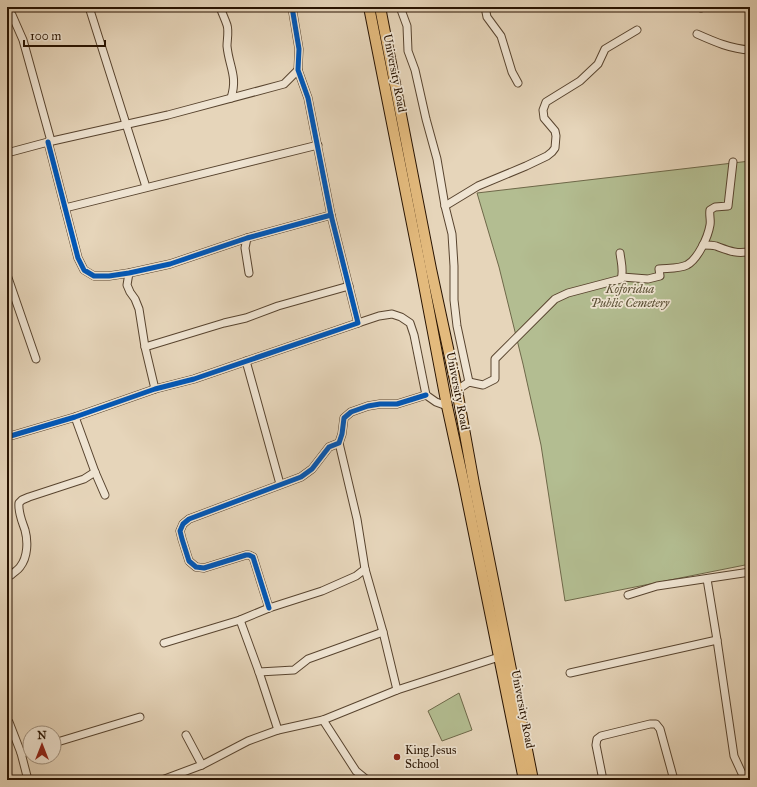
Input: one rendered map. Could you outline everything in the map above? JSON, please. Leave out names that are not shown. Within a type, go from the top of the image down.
[{"type":"highway","name":"University Road","points":[[369,7],[447,406],[524,780]]},
{"type":"highway","name":"University Road","points":[[380,7],[533,780]]},
{"type":"street","points":[[89,7],[146,187]]},
{"type":"street","points":[[220,7],[227,26],[227,47],[234,77],[234,87],[231,98]]},
{"type":"street","points":[[292,7],[299,49],[298,70],[308,98],[331,215],[358,323]]},
{"type":"street","points":[[400,7],[404,14],[407,26],[408,51],[422,96],[426,119],[437,159],[445,206],[452,234],[454,300],[457,326],[469,382]]},
{"type":"street","points":[[485,7],[487,17],[501,36],[512,72],[518,83]]},
{"type":"street","points":[[7,10],[12,15],[23,40],[78,258],[84,270],[94,276],[109,276],[170,264],[247,238],[331,215]]},
{"type":"street","points":[[445,206],[478,186],[547,156],[552,152],[555,148],[556,136],[555,131],[544,118],[543,110],[546,102],[580,81],[598,64],[605,49],[638,30]]},
{"type":"street","points":[[697,34],[718,44],[738,50],[750,50]]},
{"type":"street","points":[[7,153],[168,115],[284,84],[298,70]]},
{"type":"street","points":[[65,208],[318,145]]},
{"type":"street","points":[[457,390],[469,382],[482,385],[495,379],[495,359],[555,299],[568,293],[621,279],[622,277],[648,279],[660,276],[659,269],[688,265],[703,245],[708,235],[710,226],[710,210],[715,207],[728,206],[733,162]]},
{"type":"street","points":[[247,238],[245,248],[250,273]]},
{"type":"street","points":[[703,245],[715,246],[730,251],[744,253],[750,251]]},
{"type":"street","points":[[620,253],[622,277]]},
{"type":"street","points":[[129,273],[127,286],[139,309],[145,347],[155,389]]},
{"type":"street","points":[[7,275],[36,359]]},
{"type":"street","points":[[145,347],[349,286]]},
{"type":"street","points":[[7,437],[75,417],[155,389],[194,379],[379,316],[392,314],[402,317],[410,323],[414,335],[426,395],[436,402],[447,406]]},
{"type":"street","points":[[246,361],[280,484]]},
{"type":"street","points":[[397,690],[365,568],[357,519],[339,443],[344,418],[351,412],[368,406],[397,404],[426,395]]},
{"type":"street","points":[[75,417],[105,495]]},
{"type":"street","points":[[270,608],[250,555],[204,568],[196,567],[189,561],[180,531],[183,524],[188,519],[301,477],[312,470],[329,447],[339,443]]},
{"type":"street","points":[[11,575],[20,567],[24,560],[26,547],[25,532],[20,514],[19,503],[29,497],[84,479],[95,472]]},
{"type":"street","points":[[164,643],[240,620],[270,608],[322,591],[356,576],[365,568]]},
{"type":"street","points":[[628,595],[656,586],[750,572]]},
{"type":"street","points":[[707,579],[734,756],[745,780]]},
{"type":"street","points":[[240,620],[278,730]]},
{"type":"street","points":[[259,672],[294,670],[308,659],[383,632]]},
{"type":"street","points":[[570,673],[717,640]]},
{"type":"street","points":[[162,780],[202,765],[248,741],[278,730],[323,720],[397,690],[499,657]]},
{"type":"street","points":[[62,741],[140,717]]},
{"type":"street","points":[[323,720],[356,771],[367,780]]},
{"type":"street","points":[[9,722],[21,753],[28,780]]},
{"type":"street","points":[[602,780],[596,745],[597,739],[601,736],[650,724],[656,724],[660,729],[674,780]]},
{"type":"street","points":[[186,735],[202,765]]},
{"type":"green space","name":"Koforidua Public Cemetery","points":[[750,161],[750,564],[565,601],[541,445],[499,267],[477,193]]},
{"type":"green space","points":[[459,693],[472,730],[442,741],[428,711]]},
{"type":"cycle path","points":[[7,437],[75,417],[155,389],[194,379],[358,323],[331,215],[308,98],[298,70],[299,49],[292,7]]},
{"type":"cycle path","points":[[48,142],[78,258],[84,270],[94,276],[109,276],[129,273],[170,264],[247,238],[331,215]]},
{"type":"cycle path","points":[[269,608],[253,557],[246,555],[204,568],[196,567],[189,561],[182,539],[180,531],[183,524],[189,519],[301,477],[312,469],[329,447],[339,443],[344,418],[351,412],[368,406],[397,404],[426,395]]},
{"type":"place","name":"King Jesus School","points":[[397,757]]}]
